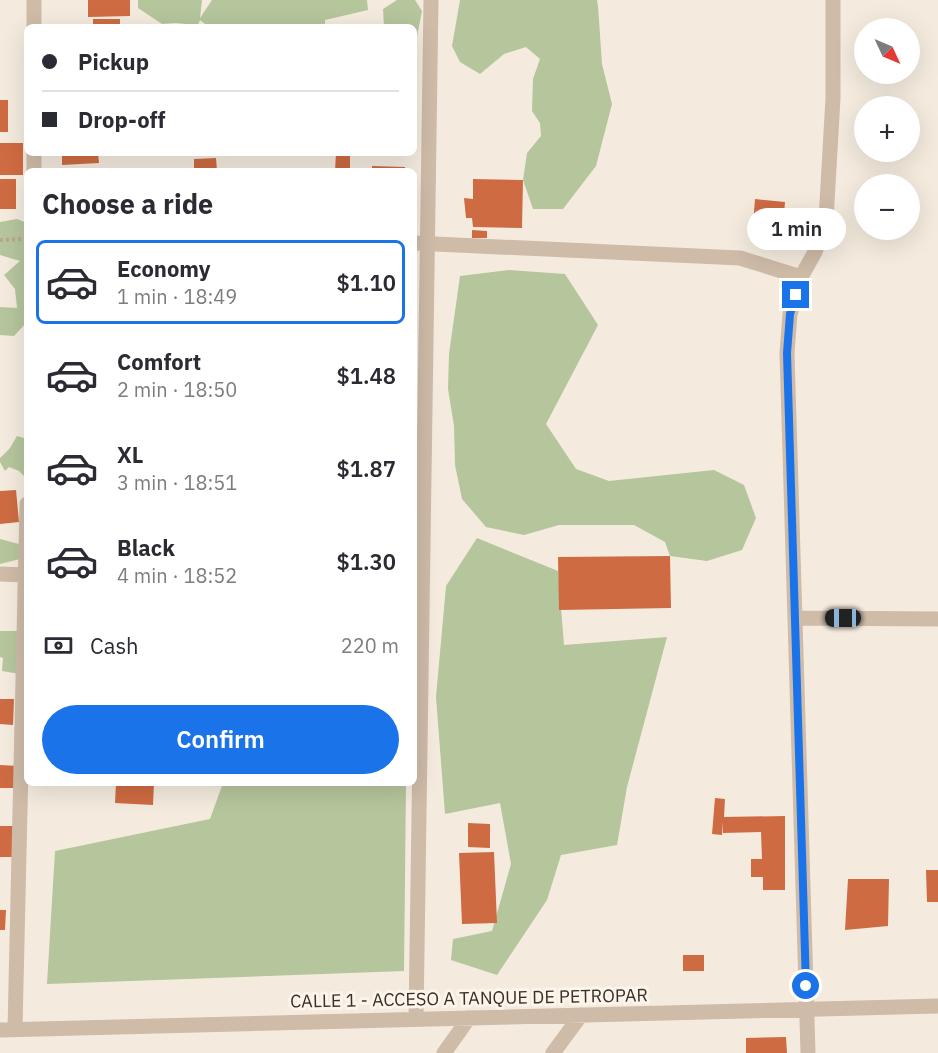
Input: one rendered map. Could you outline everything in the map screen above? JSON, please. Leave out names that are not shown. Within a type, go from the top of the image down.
[{"type":"street","points":[[34,0],[34,24]]},
{"type":"street","points":[[416,1019],[420,243],[431,0]]},
{"type":"street","points":[[808,1053],[787,353],[790,314],[801,277],[815,252],[826,220],[833,98],[833,0]]},
{"type":"street","points":[[420,243],[740,258],[801,277]]},
{"type":"street","points":[[0,574],[24,574]]},
{"type":"street","points":[[7,1029],[24,599]]},
{"type":"street","points":[[795,618],[938,619]]},
{"type":"street","name":"CALLE 1 - ACCESO A TANQUE DE PETROPAR","points":[[7,1029],[938,1006]]},
{"type":"street","points":[[554,1053],[581,1015]]},
{"type":"street","points":[[444,1053],[469,1018]]},
{"type":"path","points":[[0,240],[24,239]]},
{"type":"green space","points":[[138,0],[202,0],[200,18],[212,0],[367,0],[368,10],[325,20],[325,24],[205,24],[200,20],[198,24],[162,24],[138,8]]},
{"type":"green space","points":[[397,0],[415,0],[422,11],[417,37],[417,24],[384,24],[383,9]]},
{"type":"green space","points":[[460,0],[597,0],[602,64],[612,104],[596,166],[563,209],[533,209],[523,180],[527,153],[541,136],[540,123],[532,111],[533,79],[540,59],[526,47],[504,54],[480,74],[460,62],[452,46]]},
{"type":"green space","points":[[17,219],[24,222],[24,325],[14,336],[0,335],[0,307],[17,308],[15,289],[4,275],[20,261],[0,255],[0,222]]},
{"type":"green space","points":[[509,270],[565,274],[598,325],[546,424],[576,469],[609,481],[714,470],[744,485],[756,518],[742,550],[707,561],[670,556],[665,542],[634,525],[559,525],[524,535],[486,527],[462,499],[455,465],[454,426],[448,389],[449,354],[460,276]]},
{"type":"green space","points":[[17,436],[24,438],[24,476],[9,467],[5,471],[0,462],[0,458]]},
{"type":"green space","points":[[477,538],[558,571],[564,645],[667,637],[627,787],[617,845],[561,855],[547,900],[497,975],[451,960],[453,939],[492,931],[511,864],[500,803],[445,814],[436,697],[446,586]]},
{"type":"green space","points":[[0,539],[19,544],[20,559],[0,564]]},
{"type":"green space","points":[[0,631],[21,631],[20,674],[2,671]]},
{"type":"green space","points":[[222,786],[406,786],[404,971],[47,984],[55,851],[210,819]]},
{"type":"building","points":[[88,0],[130,0],[130,16],[88,17]]},
{"type":"building","points":[[93,19],[120,19],[120,24],[93,24]]},
{"type":"building","points":[[0,100],[8,100],[8,132],[0,132]]},
{"type":"building","points":[[0,143],[23,143],[23,175],[0,175]]},
{"type":"building","points":[[62,156],[98,156],[99,163],[62,165]]},
{"type":"building","points":[[336,156],[350,156],[350,168],[335,168]]},
{"type":"building","points":[[216,158],[217,168],[194,168],[194,159]]},
{"type":"building","points":[[372,166],[405,167],[405,168],[372,168]]},
{"type":"building","points":[[0,179],[16,179],[16,209],[0,209]]},
{"type":"building","points":[[473,179],[523,180],[522,228],[473,227],[472,218],[466,218],[464,198],[473,199]]},
{"type":"building","points":[[755,199],[785,202],[783,227],[753,224]]},
{"type":"building","points":[[472,230],[487,231],[487,238],[472,238]]},
{"type":"building","points":[[16,490],[19,522],[0,524],[0,491]]},
{"type":"building","points":[[670,556],[671,608],[559,610],[558,557]]},
{"type":"building","points":[[0,699],[14,699],[13,725],[0,724]]},
{"type":"building","points":[[0,765],[18,766],[19,788],[0,788]]},
{"type":"building","points":[[116,786],[154,786],[153,805],[115,803]]},
{"type":"building","points":[[715,798],[725,799],[724,817],[785,816],[785,890],[763,890],[763,877],[751,877],[751,859],[762,859],[761,832],[723,833],[723,822],[722,835],[712,834]]},
{"type":"building","points":[[468,823],[490,824],[490,848],[468,847]]},
{"type":"building","points":[[0,826],[14,826],[14,857],[0,857]]},
{"type":"building","points":[[494,852],[497,923],[462,924],[459,853]]},
{"type":"building","points":[[926,870],[938,870],[938,902],[927,902]]},
{"type":"building","points":[[848,879],[889,879],[888,926],[845,930]]},
{"type":"building","points":[[0,910],[6,910],[5,930],[0,930]]},
{"type":"building","points":[[683,955],[704,955],[704,971],[683,971]]},
{"type":"building","points":[[786,1037],[787,1053],[746,1053],[746,1038]]},
{"type":"route","points":[[796,295],[790,314],[787,353],[806,986]]}]
